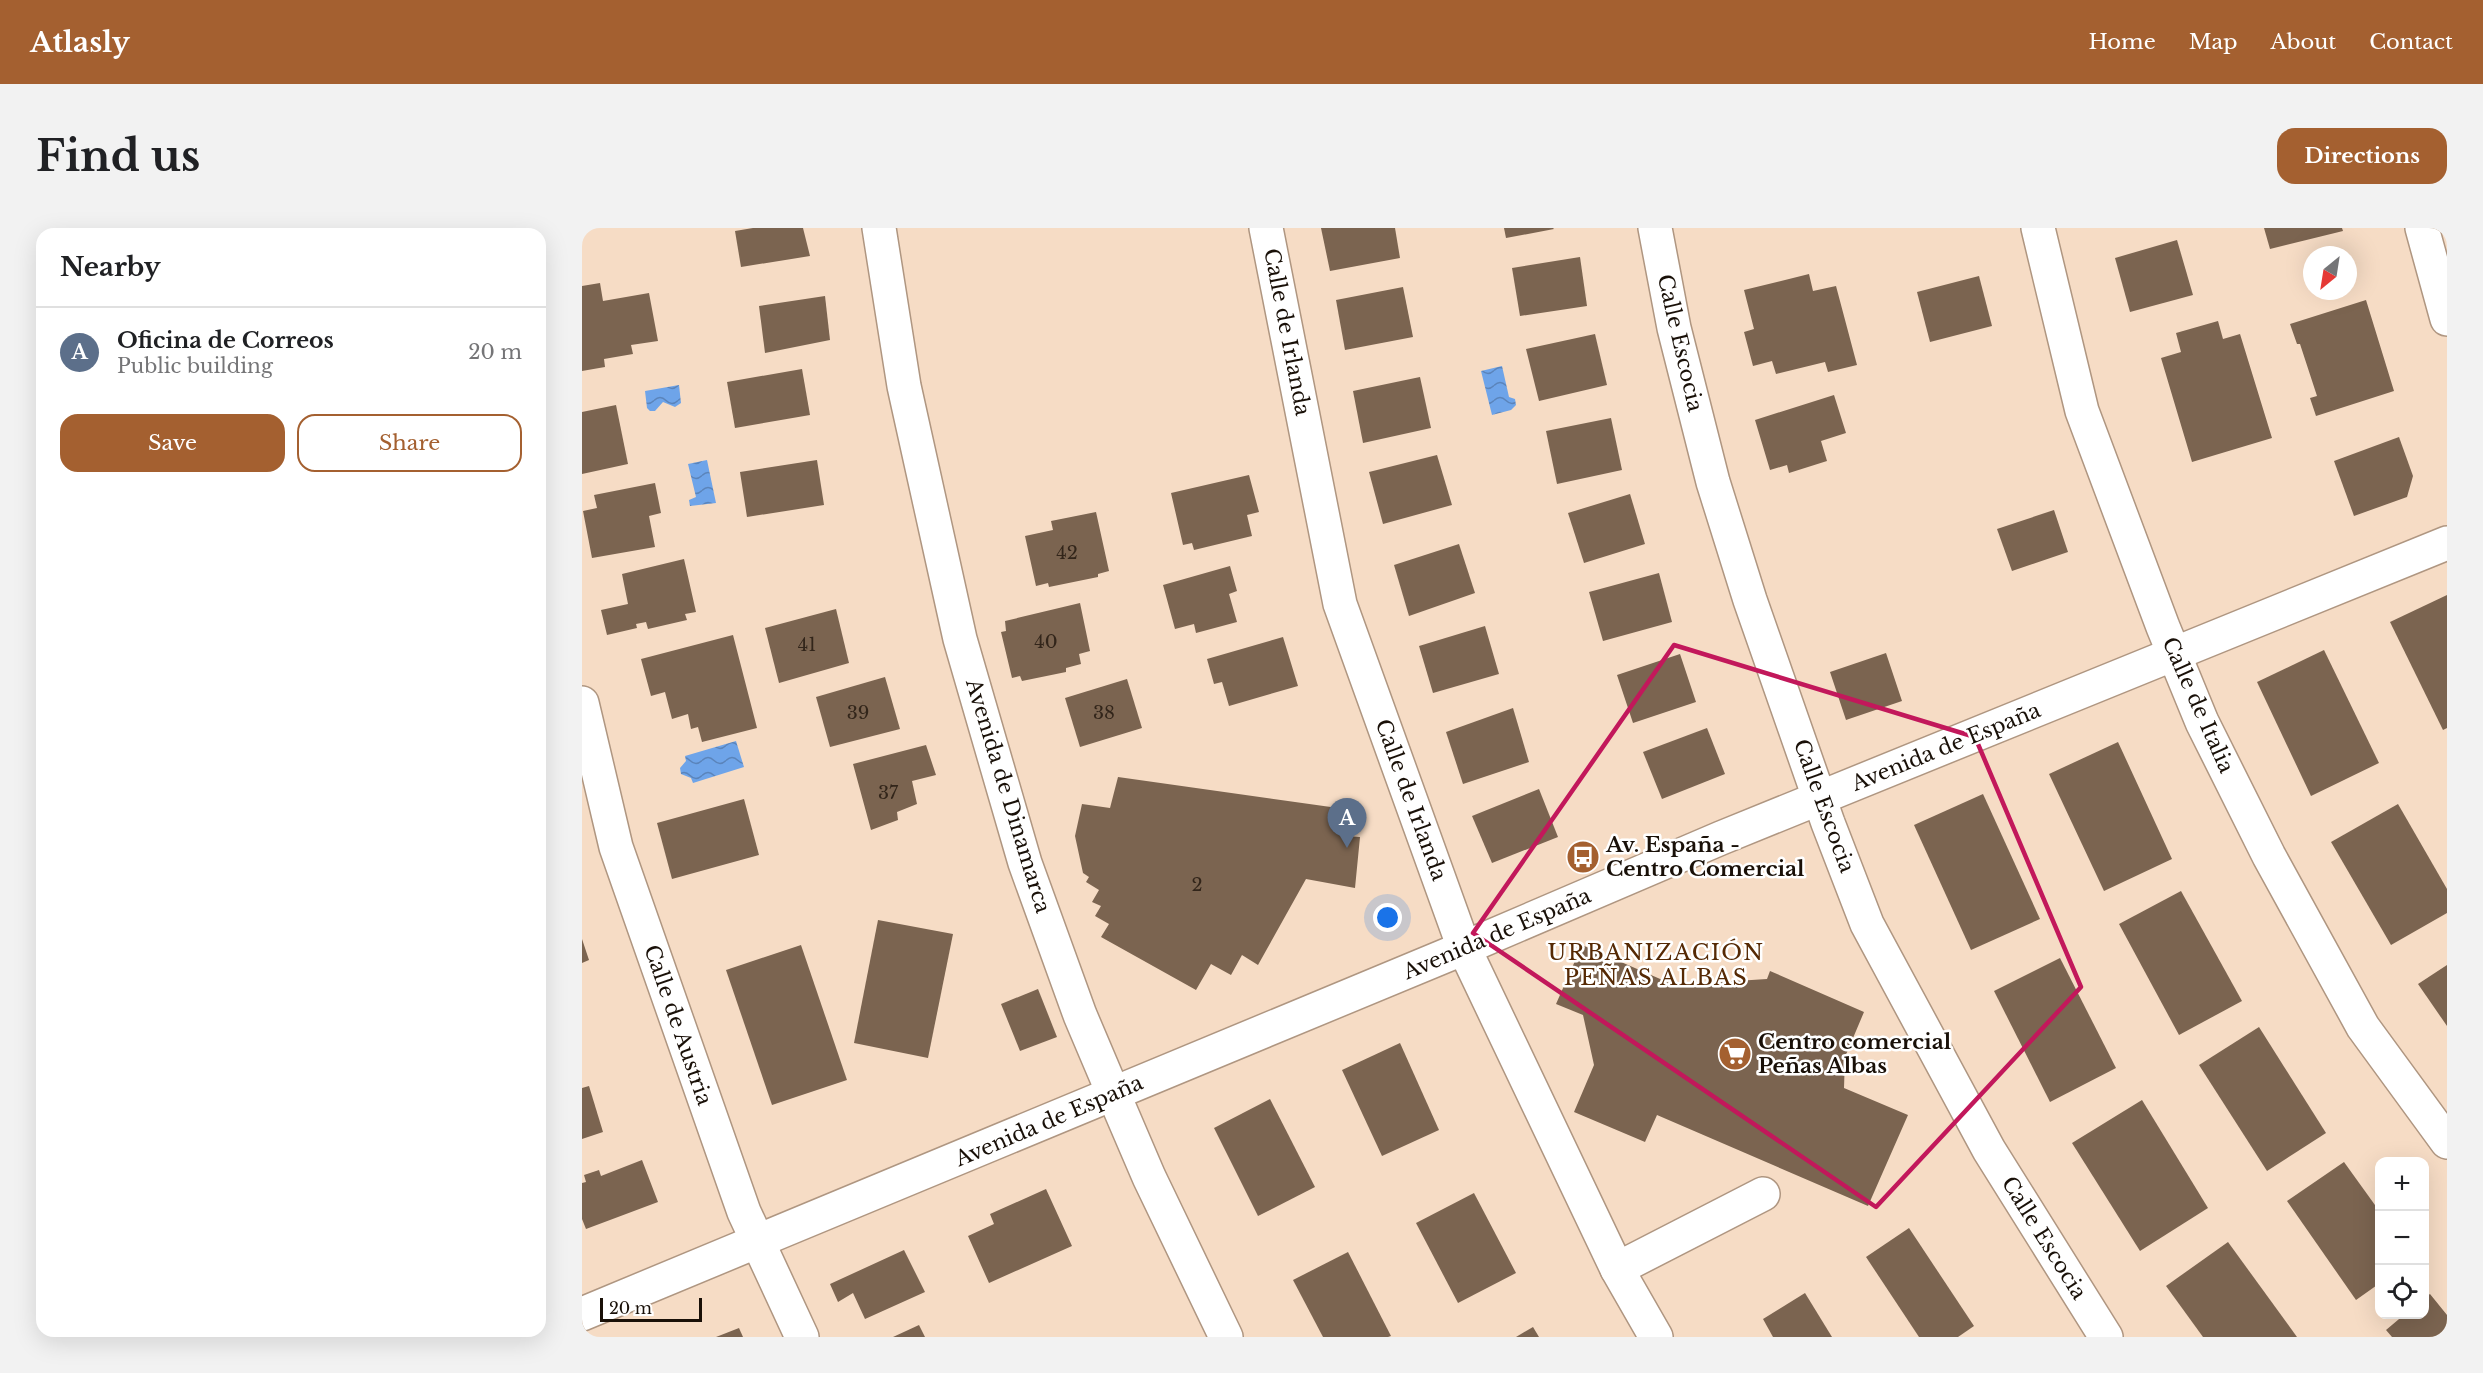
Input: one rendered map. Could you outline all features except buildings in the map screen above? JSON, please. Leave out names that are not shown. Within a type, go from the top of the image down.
[{"type":"street","name":"Avenida de Dinamarca","points":[[879,228],[904,386],[960,639],[1025,863],[1080,1015],[1113,1094],[1149,1177],[1226,1337]]},
{"type":"street","name":"Calle de Irlanda","points":[[1266,228],[1340,604],[1464,948],[1617,1269],[1656,1337]]},
{"type":"street","name":"Calle Escocia","points":[[1655,228],[1674,328],[1713,482],[1750,600],[1820,798],[1873,934],[1989,1150],[2106,1337]]},
{"type":"street","name":"Calle de Italia","points":[[2038,228],[2082,411],[2202,723],[2269,856],[2363,1027],[2447,1142]]},
{"type":"street","points":[[2422,228],[2447,319]]},
{"type":"street","name":"Avenida de España","points":[[582,1314],[1820,798],[2447,543]]},
{"type":"street","name":"Calle de Austria","points":[[582,703],[616,848],[744,1212],[802,1337]]},
{"type":"street","points":[[1617,1269],[1763,1194]]},
{"type":"highlighted area","points":[[1674,645],[1975,737],[2081,987],[1876,1207],[1473,933]]},
{"type":"water","points":[[1502,366],[1509,397],[1515,399],[1516,405],[1511,410],[1492,415],[1481,371]]},
{"type":"water","points":[[679,385],[681,403],[675,407],[663,402],[655,411],[647,408],[645,391]]},
{"type":"water","points":[[707,460],[716,503],[690,506],[689,500],[696,497],[688,464]]},
{"type":"water","points":[[736,741],[744,767],[693,783],[691,778],[681,774],[680,768],[686,761],[685,756]]},
{"type":"place","name":"Oficina de Correos","points":[[1347,848]]},
{"type":"place","name":"Av. España - Centro Comercial","points":[[1583,857]]},
{"type":"place","name":"Centro comercial Peñas Albas","points":[[1735,1054]]},
{"type":"district","name":"URBANIZACIÓN PEÑAS ALBAS","points":[[1656,964]]}]
